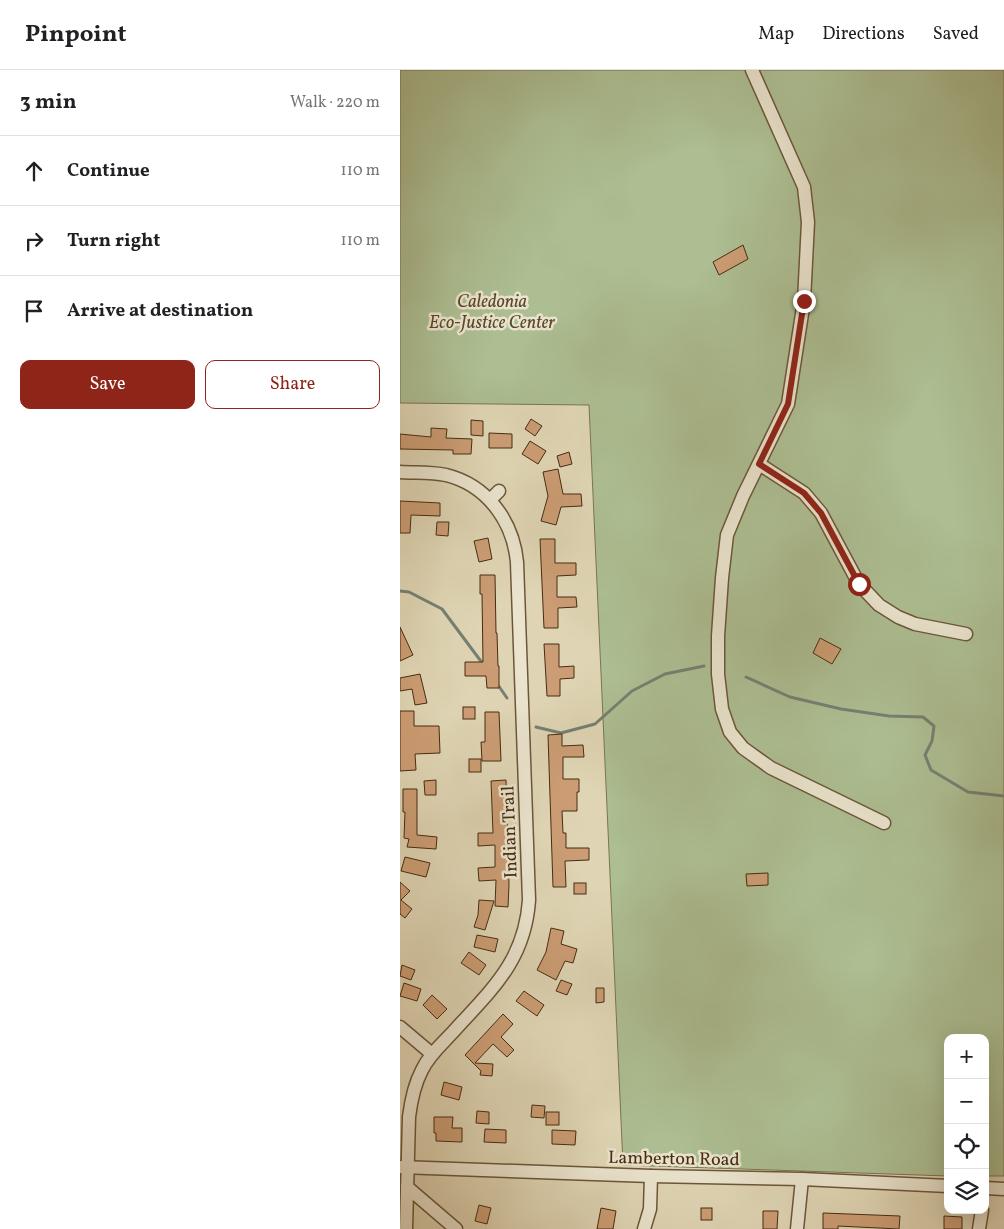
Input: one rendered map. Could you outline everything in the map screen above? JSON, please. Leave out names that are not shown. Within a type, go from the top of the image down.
[{"type":"street","points":[[752,70],[804,187],[808,222],[804,301],[788,404],[743,496],[727,535],[723,569],[718,674],[722,709],[730,732],[743,748],[771,768],[884,823]]},
{"type":"street","points":[[759,464],[804,493],[821,513],[859,584],[879,605],[898,618],[915,624],[966,634]]},
{"type":"street","name":"Indian Trail","points":[[400,472],[447,476],[495,496],[513,537],[516,552],[528,908],[524,932],[510,966],[498,982],[432,1054],[416,1084],[411,1100],[404,1167],[407,1186],[406,1229]]},
{"type":"street","points":[[400,1027],[432,1054]]},
{"type":"street","name":"Lamberton Road","points":[[404,1167],[651,1176],[802,1178],[944,1186]]},
{"type":"street","points":[[644,1229],[650,1209],[651,1176]]},
{"type":"street","points":[[798,1229],[802,1178]]},
{"type":"street","points":[[407,1186],[456,1229]]},
{"type":"street","points":[[989,1188],[1004,1189]]},
{"type":"street","points":[[979,1229],[981,1214]]},
{"type":"green space","name":"Caledonia Eco-Justice Center","points":[[400,70],[1004,70],[1004,1176],[989,1176],[989,1034],[944,1034],[944,1176],[623,1165],[589,405],[400,403]]},
{"type":"building","points":[[743,245],[748,259],[719,275],[713,262]]},
{"type":"building","points":[[531,419],[542,426],[535,436],[525,429]]},
{"type":"building","points":[[471,420],[483,421],[483,436],[471,435]]},
{"type":"building","points":[[431,428],[447,429],[446,438],[472,439],[471,454],[453,454],[453,450],[400,449],[400,434],[431,437]]},
{"type":"building","points":[[489,433],[512,434],[512,448],[489,448]]},
{"type":"building","points":[[530,441],[546,451],[538,464],[522,454]]},
{"type":"building","points":[[569,452],[572,464],[560,467],[557,456]]},
{"type":"building","points":[[558,469],[563,494],[581,494],[582,506],[561,507],[556,525],[541,521],[548,496],[543,472]]},
{"type":"building","points":[[400,501],[440,503],[440,516],[411,515],[410,533],[400,533]]},
{"type":"building","points":[[437,522],[449,522],[448,536],[436,535]]},
{"type":"building","points":[[488,538],[492,559],[479,562],[474,541]]},
{"type":"building","points":[[540,539],[555,539],[555,563],[576,563],[576,575],[557,576],[557,597],[576,597],[577,607],[558,608],[558,628],[544,628]]},
{"type":"building","points":[[480,575],[495,575],[499,688],[487,688],[486,676],[465,676],[465,662],[483,662]]},
{"type":"building","points":[[400,627],[413,655],[400,661]]},
{"type":"building","points":[[820,638],[841,649],[832,664],[813,653]]},
{"type":"building","points":[[544,644],[559,644],[559,667],[574,666],[574,678],[560,679],[560,696],[547,696]]},
{"type":"building","points":[[420,674],[427,703],[415,705],[412,689],[400,691],[400,678]]},
{"type":"building","points":[[463,707],[475,707],[475,719],[463,719]]},
{"type":"building","points":[[400,711],[414,711],[414,726],[439,726],[440,753],[415,754],[416,770],[400,771]]},
{"type":"building","points":[[485,712],[499,712],[501,761],[482,761],[481,742],[485,742]]},
{"type":"building","points":[[562,734],[562,746],[583,745],[584,757],[563,757],[563,779],[579,779],[577,811],[562,811],[563,833],[566,833],[566,848],[589,848],[589,860],[565,861],[566,887],[553,887],[548,735]]},
{"type":"building","points":[[469,759],[481,759],[481,772],[469,772]]},
{"type":"building","points":[[436,780],[436,795],[425,795],[424,781]]},
{"type":"building","points":[[506,780],[508,907],[495,906],[496,880],[479,881],[478,868],[495,867],[495,845],[478,846],[478,833],[493,833],[491,781]]},
{"type":"building","points":[[403,789],[417,789],[417,835],[437,837],[436,849],[407,847],[409,839],[404,838],[405,812],[403,812]]},
{"type":"building","points":[[405,857],[430,863],[426,877],[401,871]]},
{"type":"building","points":[[768,873],[768,885],[747,886],[746,874]]},
{"type":"building","points":[[400,882],[410,891],[401,900],[412,909],[405,918],[400,914]]},
{"type":"building","points":[[574,883],[586,883],[586,894],[574,894]]},
{"type":"building","points":[[479,900],[494,901],[485,930],[474,927],[478,915]]},
{"type":"building","points":[[551,928],[564,931],[561,944],[577,949],[573,963],[565,961],[556,980],[537,970],[546,952]]},
{"type":"building","points":[[477,935],[498,939],[495,952],[474,947]]},
{"type":"building","points":[[469,952],[486,965],[479,975],[461,963]]},
{"type":"building","points":[[402,965],[415,970],[411,980],[400,976]]},
{"type":"building","points":[[561,980],[572,984],[567,995],[556,991]]},
{"type":"building","points":[[404,983],[421,989],[417,1001],[400,996]]},
{"type":"building","points":[[596,988],[604,988],[604,1002],[596,1003]]},
{"type":"building","points":[[524,991],[544,1005],[537,1016],[516,1001]]},
{"type":"building","points":[[432,995],[447,1009],[437,1019],[423,1005]]},
{"type":"building","points":[[503,1014],[513,1024],[501,1037],[514,1050],[507,1057],[493,1044],[475,1063],[493,1064],[492,1076],[480,1075],[481,1071],[465,1055]]},
{"type":"building","points":[[444,1082],[462,1087],[459,1100],[441,1095]]},
{"type":"building","points":[[532,1105],[545,1106],[544,1118],[531,1117]]},
{"type":"building","points":[[477,1111],[489,1112],[489,1124],[476,1123]]},
{"type":"building","points":[[546,1112],[559,1112],[559,1125],[546,1125]]},
{"type":"building","points":[[434,1117],[453,1117],[452,1128],[462,1128],[462,1142],[436,1141]]},
{"type":"building","points":[[485,1129],[506,1130],[506,1143],[484,1142]]},
{"type":"building","points":[[552,1130],[576,1131],[575,1145],[552,1144]]},
{"type":"building","points":[[479,1205],[491,1208],[487,1224],[475,1221]]},
{"type":"building","points":[[601,1208],[616,1211],[613,1229],[597,1229]]},
{"type":"building","points":[[701,1208],[712,1208],[712,1220],[701,1220]]},
{"type":"building","points":[[763,1211],[778,1211],[777,1229],[763,1229]]},
{"type":"building","points":[[823,1213],[900,1216],[899,1229],[838,1226],[838,1229],[823,1229]]},
{"type":"building","points":[[944,1216],[962,1217],[962,1229],[944,1229]]},
{"type":"waterway","points":[[400,591],[409,592],[442,609],[483,664]]},
{"type":"waterway","points":[[536,727],[561,733],[595,724],[632,691],[665,674],[704,666]]},
{"type":"waterway","points":[[746,677],[790,697],[841,709],[889,716],[923,717],[934,726],[932,741],[925,755],[931,770],[968,792],[1004,796]]},
{"type":"waterway","points":[[498,685],[507,698]]},
{"type":"route","points":[[804,301],[788,404],[759,464],[804,493],[821,513],[859,584]]}]
